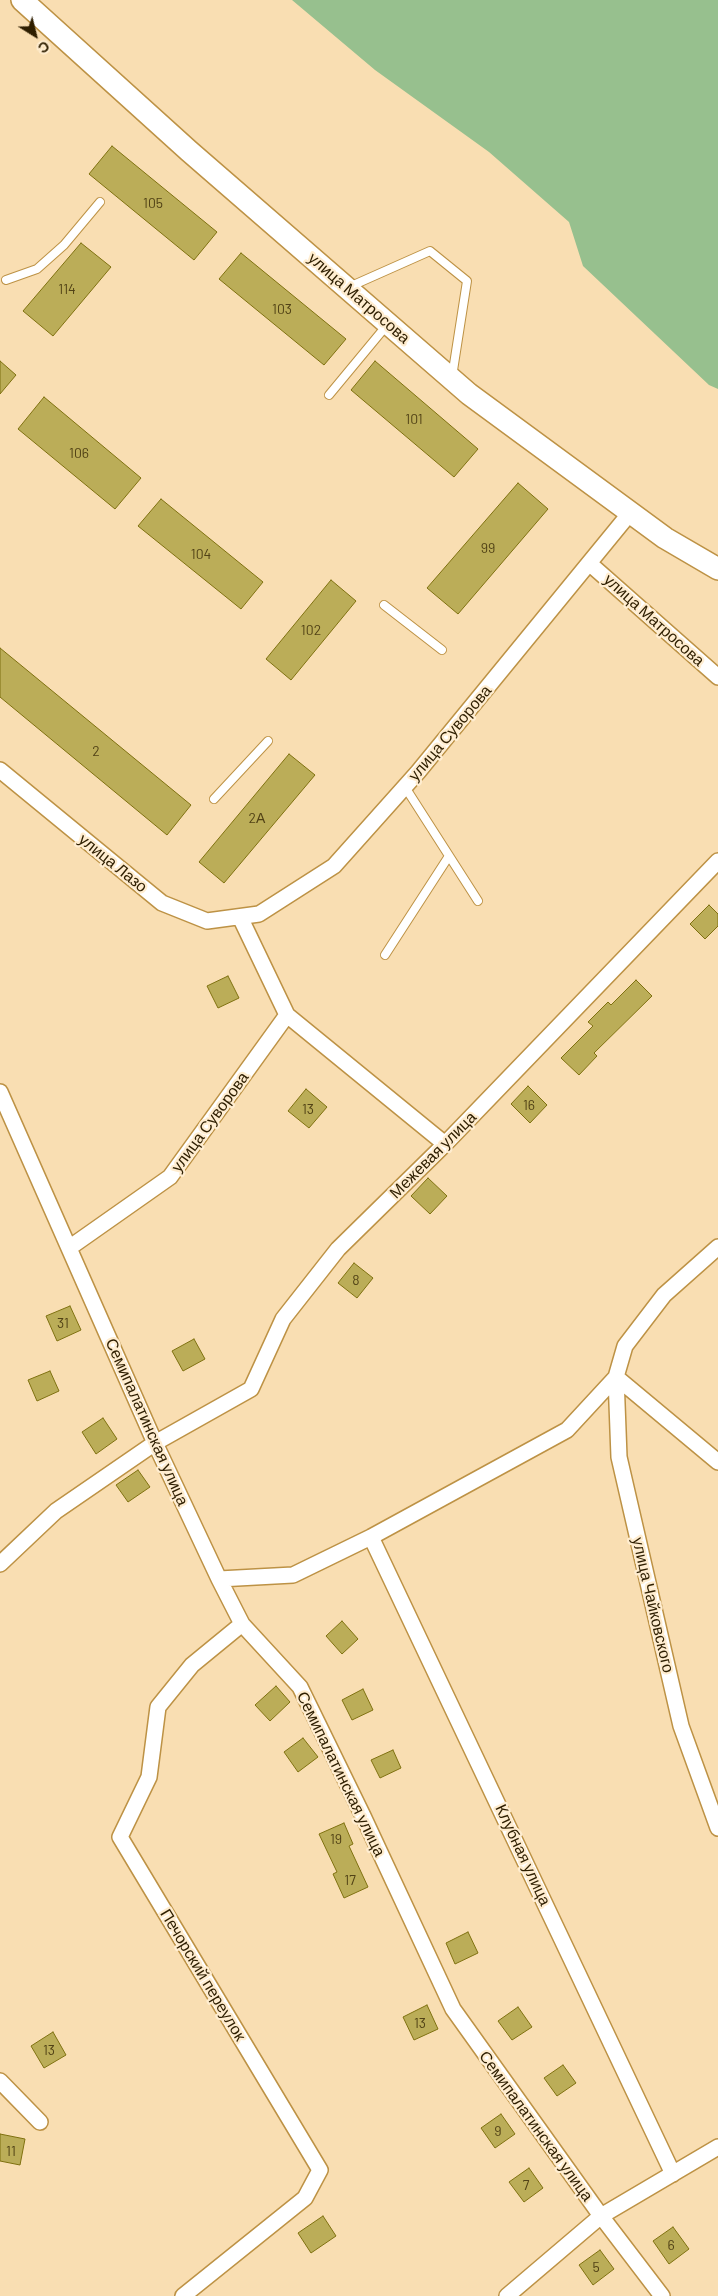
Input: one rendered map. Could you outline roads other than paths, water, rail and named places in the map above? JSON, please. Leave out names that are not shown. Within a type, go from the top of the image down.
[{"type":"main road","name":"улица Матросова","points":[[22,0],[196,157],[470,394],[665,538],[718,569]]},
{"type":"street","name":"улица Суворова","points":[[240,917],[259,914],[334,866],[405,787],[630,512]]},
{"type":"street","name":"улица Матросова","points":[[589,563],[718,677]]},
{"type":"street","name":"улица Лазо","points":[[0,770],[162,903],[207,921],[240,917]]},
{"type":"street","name":"Межевая улица","points":[[154,1443],[251,1389],[284,1319],[338,1249],[445,1144],[718,861]]},
{"type":"street","points":[[240,917],[288,1015],[445,1144]]},
{"type":"street","name":"улица Суворова","points":[[70,1248],[170,1177],[288,1015]]},
{"type":"street","name":"Семипалатинская улица","points":[[0,1092],[154,1443],[218,1579],[242,1624],[300,1687],[363,1816],[453,2010],[601,2216],[662,2296]]},
{"type":"street","points":[[218,1579],[293,1575],[371,1537],[567,1430],[616,1377],[626,1346],[664,1295],[718,1247]]},
{"type":"street","points":[[616,1377],[718,1462]]},
{"type":"street","name":"улица Чайковского","points":[[616,1377],[619,1457],[681,1726],[718,1828]]},
{"type":"street","points":[[0,1564],[56,1511],[154,1443]]},
{"type":"street","name":"Клубная улица","points":[[371,1537],[673,2174]]},
{"type":"street","name":"Печорский переулок","points":[[183,2296],[305,2198],[320,2170],[120,1837],[149,1777],[158,1708],[192,1665],[242,1624]]},
{"type":"street","points":[[0,2081],[40,2122]]},
{"type":"street","points":[[507,2296],[601,2216],[718,2147]]},
{"type":"lane","points":[[6,280],[37,269],[64,246],[100,202]]},
{"type":"lane","points":[[347,288],[430,251],[468,281],[452,378]]},
{"type":"lane","points":[[329,396],[388,323]]},
{"type":"lane","points":[[384,605],[442,650]]},
{"type":"lane","points":[[214,799],[268,741]]},
{"type":"lane","points":[[405,787],[478,901]]},
{"type":"lane","points":[[386,955],[449,856]]}]
